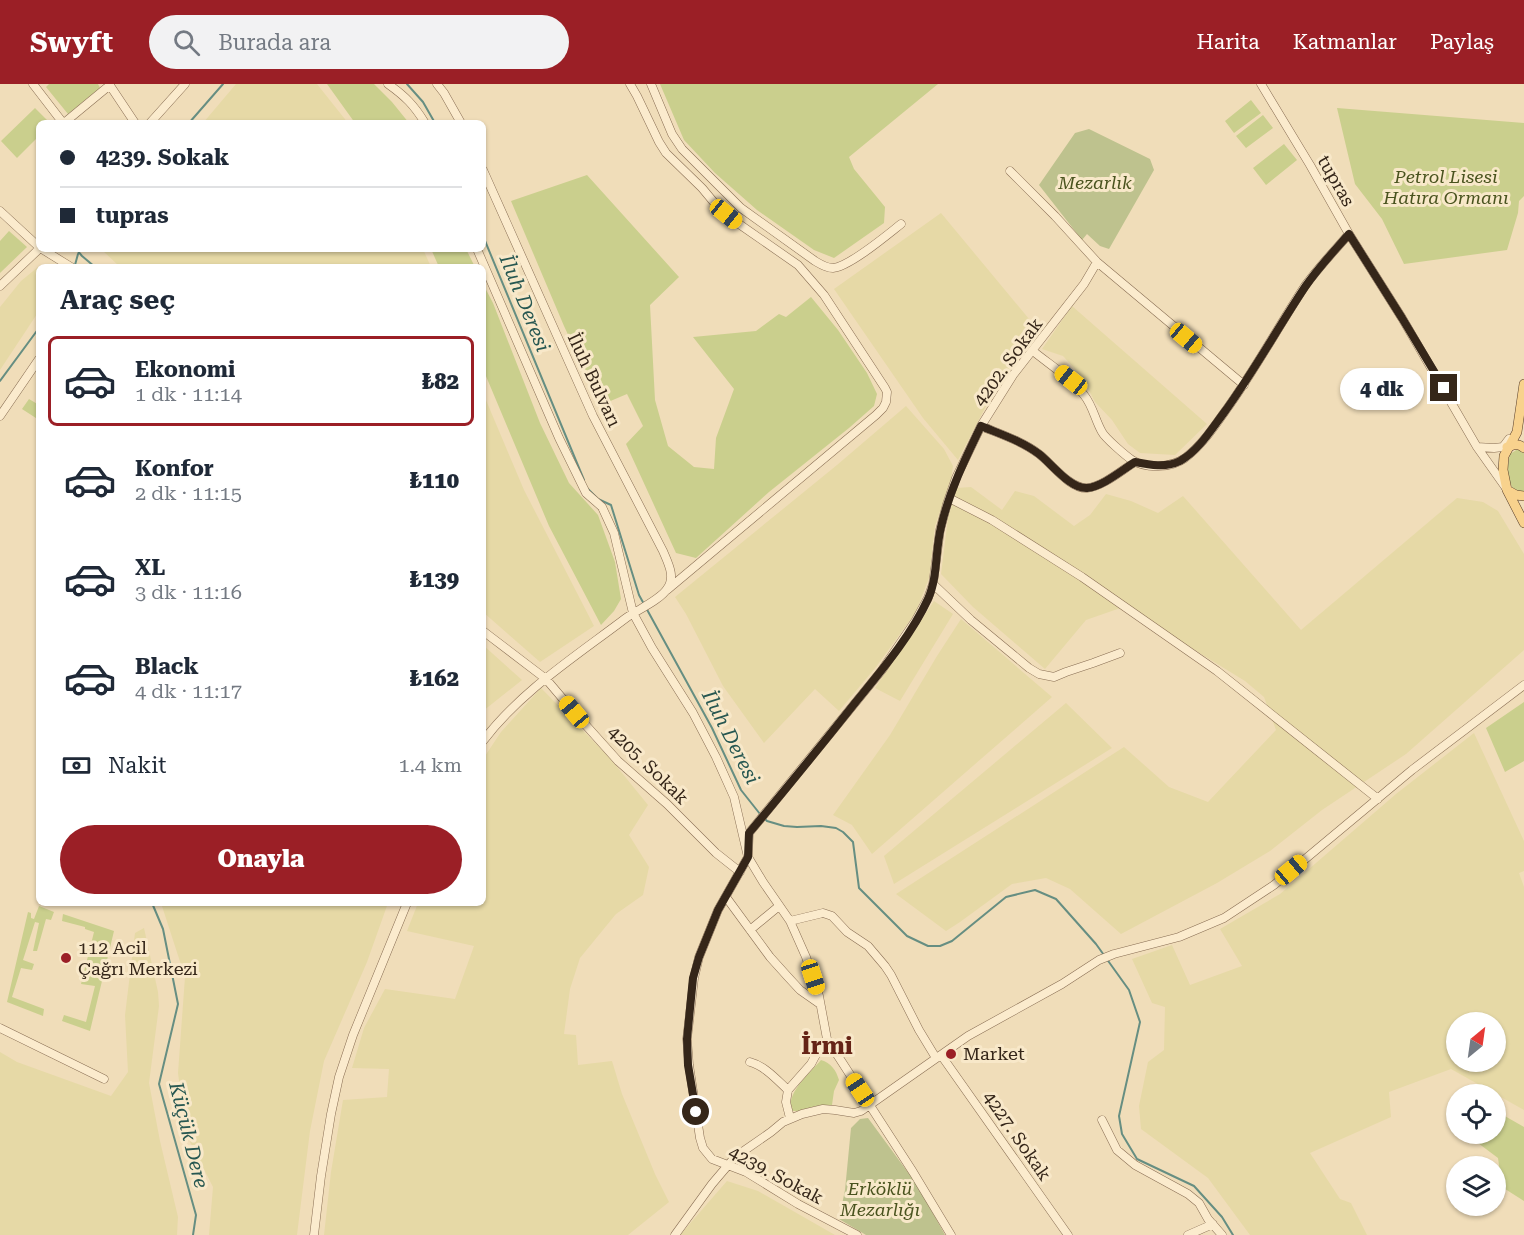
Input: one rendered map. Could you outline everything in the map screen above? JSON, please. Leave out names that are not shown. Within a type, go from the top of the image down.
[{"type":"main road","points":[[1524,384],[1517,432],[1505,447],[1503,470],[1507,490],[1524,523]]},
{"type":"main road","points":[[1505,447],[1515,444],[1524,448]]},
{"type":"main road","points":[[1507,490],[1524,496]]},
{"type":"street","points":[[153,120],[185,84]]},
{"type":"street","points":[[388,84],[415,107],[423,120]]},
{"type":"street","points":[[437,84],[459,120]]},
{"type":"street","points":[[486,737],[503,716],[546,679],[635,611],[667,590],[876,415],[886,402],[887,392],[882,383],[807,274],[717,206],[666,153],[630,84]]},
{"type":"street","points":[[651,84],[672,134],[681,149],[741,208],[815,261],[826,267],[839,266],[862,253],[901,224]]},
{"type":"street","name":"tupras","points":[[1261,84],[1477,447],[1507,490]]},
{"type":"street","points":[[68,120],[109,85],[133,120]]},
{"type":"street","points":[[38,86],[62,120]]},
{"type":"street","points":[[1010,171],[1096,262],[1244,385]]},
{"type":"street","name":"İluh Bulvarı","points":[[486,177],[593,416],[669,565],[672,574],[667,590]]},
{"type":"street","points":[[0,211],[36,244]]},
{"type":"street","points":[[1033,351],[1078,388],[1093,409],[1102,434],[1135,462],[1152,465],[1171,464],[1184,458],[1209,434],[1244,385],[1309,280],[1349,234]]},
{"type":"street","points":[[0,286],[36,252]]},
{"type":"street","points":[[47,252],[66,264]]},
{"type":"street","name":"4202. Sokak","points":[[760,821],[882,670],[916,620],[933,584],[940,530],[949,498],[981,426],[1013,375],[1084,284],[1096,262]]},
{"type":"street","points":[[486,270],[564,449],[586,492],[602,507],[614,533],[635,611],[652,648],[693,713],[717,757],[734,797],[748,857],[790,921],[813,977],[828,1039],[839,1060],[951,1235]]},
{"type":"street","points":[[0,416],[36,363]]},
{"type":"street","points":[[981,426],[1036,452],[1066,480],[1078,487],[1088,488],[1100,484],[1135,462]]},
{"type":"street","points":[[1477,447],[1505,447]]},
{"type":"street","points":[[949,498],[992,520],[1082,577],[1217,671],[1377,799]]},
{"type":"street","points":[[933,584],[971,620],[1039,674],[1054,677],[1120,653]]},
{"type":"street","name":"4205. Sokak","points":[[486,633],[546,679],[618,761],[667,804],[716,853],[740,872]]},
{"type":"street","points":[[675,1235],[735,1157],[790,1118],[823,1109],[854,1113],[861,1111],[968,1036],[1062,984],[1099,960],[1114,954],[1179,938],[1224,918],[1274,885],[1412,770],[1524,686]]},
{"type":"street","name":"4239. Sokak","points":[[760,821],[749,833],[748,857],[718,910],[693,978],[687,1039],[688,1065],[700,1137],[706,1154],[712,1159],[746,1172],[798,1204],[857,1235]]},
{"type":"street","points":[[726,897],[770,957],[800,990],[820,1004]]},
{"type":"street","points":[[314,1235],[321,1176],[339,1077],[406,906]]},
{"type":"street","points":[[750,930],[780,906]]},
{"type":"street","name":"4227. Sokak","points":[[790,921],[824,913],[832,916],[847,932],[868,946],[891,975],[914,1021],[938,1056],[1068,1235]]},
{"type":"street","points":[[0,1028],[104,1079]]},
{"type":"street","points":[[790,1118],[786,1102],[788,1090],[812,1064],[819,1049],[828,1039]]},
{"type":"street","points":[[750,1062],[757,1063],[788,1090]]},
{"type":"street","points":[[1102,1120],[1118,1150],[1135,1165],[1188,1194],[1199,1203],[1208,1219],[1222,1235]]},
{"type":"street","points":[[1188,1235],[1213,1224]]},
{"type":"shaded area","points":[[236,84],[317,84],[346,120],[206,120]]},
{"type":"shaded area","points":[[941,213],[1039,331],[997,385],[958,460],[923,418],[834,289]]},
{"type":"shaded area","points":[[104,252],[424,252],[430,264],[117,264]]},
{"type":"shaded area","points":[[36,269],[36,316],[0,370],[0,307],[21,281]]},
{"type":"shaded area","points":[[1072,306],[1207,424],[1175,455],[1140,453],[1128,444],[1112,420],[1095,402],[1073,367],[1063,356],[1042,349]]},
{"type":"shaded area","points":[[486,400],[524,490],[594,626],[540,662],[486,615]]},
{"type":"shaded area","points":[[906,406],[944,449],[953,466],[951,480],[935,526],[929,578],[916,612],[876,667],[839,711],[815,689],[764,743],[723,686],[675,597]]},
{"type":"shaded area","points":[[971,487],[1002,510],[1015,491],[1034,496],[1074,526],[1090,515],[1106,494],[1131,501],[1158,513],[1183,496],[1301,630],[1457,498],[1483,502],[1498,511],[1524,554],[1524,650],[1406,754],[1322,810],[1270,851],[1217,883],[1121,934],[1070,889],[1046,878],[1012,884],[946,931],[896,894],[1124,747],[1169,787],[1208,802],[1276,730],[1264,697],[1245,681],[1162,630],[1129,605],[1086,620],[1045,669],[973,607],[941,574],[948,518],[957,488]]},
{"type":"shaded area","points":[[934,601],[953,614],[900,701],[875,688]]},
{"type":"shaded area","points":[[961,619],[1052,697],[872,854],[852,825],[833,815],[890,735]]},
{"type":"shaded area","points":[[486,648],[522,680],[486,709]]},
{"type":"shaded area","points":[[541,688],[609,757],[648,805],[629,835],[649,867],[643,895],[616,914],[580,958],[570,989],[564,1034],[576,1035],[578,1065],[612,1061],[622,1094],[669,1202],[628,1235],[324,1235],[331,1172],[343,1100],[387,1097],[389,1069],[352,1068],[364,1028],[385,989],[455,999],[474,946],[407,931],[417,906],[486,906],[486,754],[501,732]]},
{"type":"shaded area","points":[[1066,703],[1112,748],[894,884],[884,856]]},
{"type":"shaded area","points":[[1474,733],[1524,841],[1524,871],[1519,873],[1524,887],[1524,1110],[1506,1100],[1506,1084],[1478,1084],[1456,1072],[1506,1072],[1506,1012],[1446,1012],[1446,1071],[1389,1092],[1391,1117],[1310,1153],[1340,1199],[1351,1203],[1367,1235],[1250,1235],[1208,1178],[1141,1129],[1139,1106],[1148,1062],[1164,1050],[1165,1007],[1152,1003],[1132,959],[1172,945],[1190,985],[1242,966],[1220,929],[1280,894],[1396,794]]},
{"type":"shaded area","points":[[162,906],[387,906],[367,962],[324,1061],[310,1131],[297,1235],[209,1235],[213,1187],[186,1134],[178,1073],[185,977]]},
{"type":"shaded area","points":[[144,928],[159,1006],[149,1083],[178,1217],[177,1235],[0,1235],[0,1052],[17,1062],[111,1096],[128,1072],[125,1015],[135,933]]},
{"type":"shaded area","points":[[727,1181],[758,1191],[835,1235],[680,1235]]},
{"type":"green space","points":[[49,84],[98,84],[100,88],[68,114],[46,87]]},
{"type":"green space","points":[[327,84],[374,84],[407,120],[353,120]]},
{"type":"green space","points":[[660,84],[938,84],[849,157],[854,169],[885,207],[884,223],[834,258],[814,250],[757,210],[715,173],[684,140]]},
{"type":"green space","points":[[1251,100],[1261,113],[1234,133],[1225,121]]},
{"type":"green space","points":[[35,108],[47,120],[36,120],[36,139],[17,158],[1,141]]},
{"type":"green space","name":"Petrol Lisesi Hatıra Ormanı","points":[[1337,108],[1524,123],[1524,196],[1519,201],[1518,213],[1507,250],[1404,264],[1382,219],[1355,184]]},
{"type":"green space","points":[[1263,115],[1273,128],[1246,148],[1236,136]]},
{"type":"green space","name":"Mezarlık","points":[[1089,129],[1150,159],[1154,170],[1109,249],[1100,246],[1087,234],[1082,240],[1039,185],[1075,133]]},
{"type":"green space","points":[[1284,144],[1297,160],[1266,185],[1253,168]]},
{"type":"green space","points":[[587,175],[679,277],[650,305],[655,400],[668,446],[694,467],[714,469],[716,438],[734,389],[693,337],[756,331],[779,314],[786,317],[811,297],[838,330],[867,373],[877,394],[874,406],[769,492],[696,558],[676,553],[626,444],[643,426],[627,394],[601,405],[564,326],[511,201]]},
{"type":"green space","points":[[9,231],[27,247],[0,273],[0,241]]},
{"type":"green space","points":[[432,252],[468,252],[474,264],[438,264]]},
{"type":"green space","points":[[486,290],[540,423],[569,483],[598,515],[615,562],[621,599],[601,625],[549,526],[486,376]]},
{"type":"green space","points":[[29,399],[36,403],[36,418],[22,409]]},
{"type":"green space","points":[[1518,449],[1524,453],[1524,492],[1515,491],[1508,473],[1510,454]]},
{"type":"green space","points":[[1524,702],[1524,761],[1505,772],[1486,728]]},
{"type":"green space","points":[[39,906],[54,912],[51,920],[46,919],[37,951],[33,951],[39,923],[35,922],[23,960],[34,964],[32,970],[21,968],[12,997],[44,1009],[43,1016],[7,1002],[28,912],[34,919]]},
{"type":"green space","points":[[63,914],[114,931],[90,1031],[62,1021],[64,1015],[86,1022],[95,986],[81,984],[94,932],[85,927],[62,921]]},
{"type":"green space","points":[[821,1060],[833,1067],[839,1080],[834,1091],[832,1105],[793,1111],[790,1108],[793,1094]]},
{"type":"green space","points":[[1506,1117],[1524,1127],[1524,1201],[1506,1190],[1506,1156],[1495,1156],[1479,1144],[1506,1144]]},
{"type":"green space","name":"Erköklü Mezarlığı","points":[[868,1118],[918,1186],[945,1235],[866,1235],[839,1219],[845,1190],[851,1128],[860,1119]]},
{"type":"waterway","name":"Küçük Dere","points":[[192,120],[223,84]]},
{"type":"waterway","name":"İluh Deresi","points":[[407,84],[423,102],[433,120]]},
{"type":"waterway","name":"İluh Deresi","points":[[486,243],[584,480]]},
{"type":"waterway","name":"Küçük Dere","points":[[79,252],[91,264]]},
{"type":"waterway","points":[[75,264],[78,254]]},
{"type":"waterway","points":[[0,381],[36,332]]},
{"type":"waterway","name":"İluh Deresi","points":[[587,488],[598,499],[611,505],[639,595],[712,728],[741,790],[760,814]]},
{"type":"waterway","name":"İluh Deresi","points":[[764,818],[784,826],[821,826],[836,828],[843,832],[853,842],[859,888],[907,936],[928,946],[940,946],[952,941],[1006,897],[1035,890],[1056,899],[1096,944],[1129,990],[1140,1022],[1119,1116],[1122,1134],[1137,1159],[1194,1186],[1222,1217],[1233,1235]]},
{"type":"waterway","name":"Küçük Dere","points":[[153,906],[163,929],[178,1004],[159,1084],[196,1215],[193,1235]]},
{"type":"place","name":"112 Acil Çağrı Merkezi","points":[[66,958]]},
{"type":"place","name":"Market","points":[[951,1054]]},
{"type":"district","name":"İrmi","points":[[827,1046]]},
{"type":"route","points":[[696,1112],[688,1065],[687,1039],[693,978],[718,910],[748,857],[749,833],[882,670],[916,620],[933,584],[940,530],[947,504],[956,478],[981,426],[1036,452],[1066,480],[1078,487],[1088,488],[1100,484],[1135,462],[1152,465],[1178,462],[1209,434],[1246,382],[1309,280],[1349,234],[1444,388]]}]
